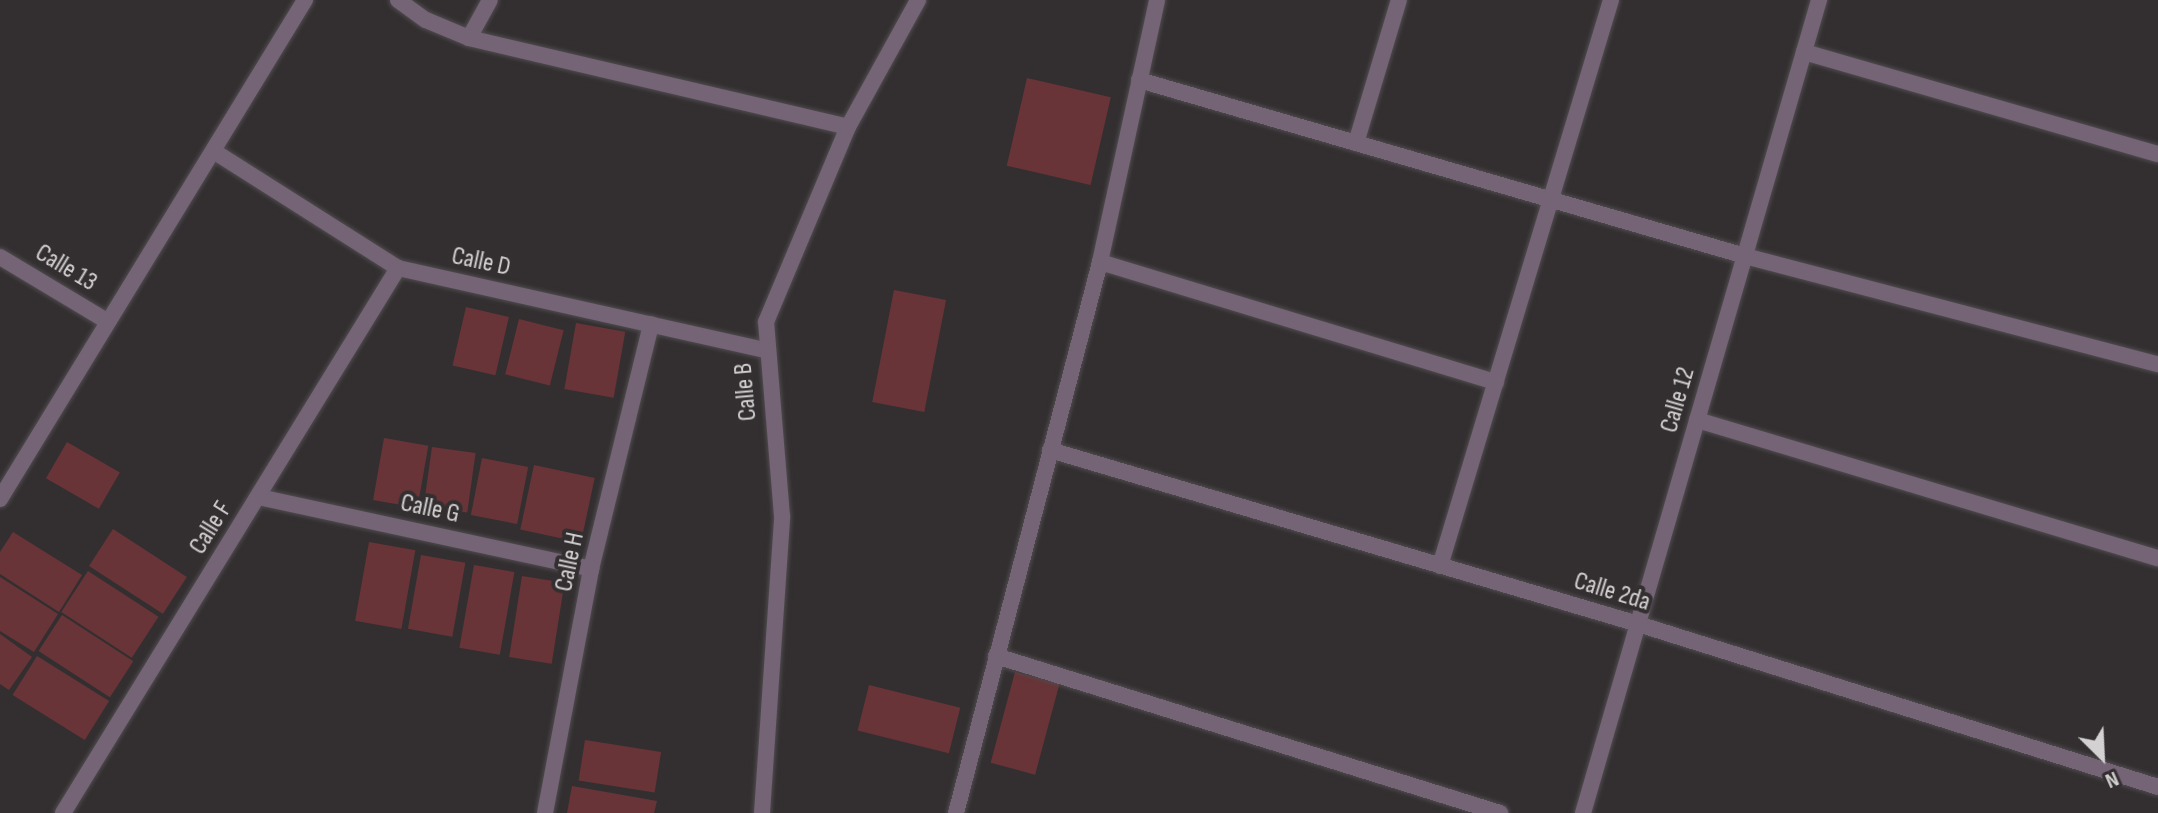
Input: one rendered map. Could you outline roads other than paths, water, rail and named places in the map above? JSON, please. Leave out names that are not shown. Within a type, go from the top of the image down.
[{"type":"street","points":[[0,499],[107,321],[215,152],[305,0]]},
{"type":"street","points":[[398,0],[426,20],[469,38],[848,127]]},
{"type":"street","points":[[469,38],[490,0]]},
{"type":"street","name":"Calle B","points":[[762,813],[782,516],[766,322],[848,127],[918,0]]},
{"type":"street","points":[[956,813],[1100,262],[1157,0]]},
{"type":"street","points":[[1356,143],[1399,0]]},
{"type":"street","points":[[1440,566],[1611,0]]},
{"type":"street","name":"Calle 12","points":[[1583,813],[1819,0]]},
{"type":"street","points":[[1804,52],[2158,154]]},
{"type":"street","points":[[1139,80],[1745,256],[2158,364]]},
{"type":"street","name":"Calle D","points":[[215,152],[398,268],[766,350]]},
{"type":"street","name":"Calle 13","points":[[0,257],[107,321]]},
{"type":"street","points":[[1100,262],[1496,382]]},
{"type":"street","name":"Calle F","points":[[63,813],[71,793],[259,497],[398,268]]},
{"type":"street","name":"Calle H","points":[[545,813],[591,569],[651,324]]},
{"type":"street","points":[[1697,420],[2158,558]]},
{"type":"street","name":"Calle 2da","points":[[1050,450],[1638,624],[2158,787]]},
{"type":"street","name":"Calle G","points":[[259,497],[591,569]]},
{"type":"street","points":[[996,656],[1500,813]]}]
